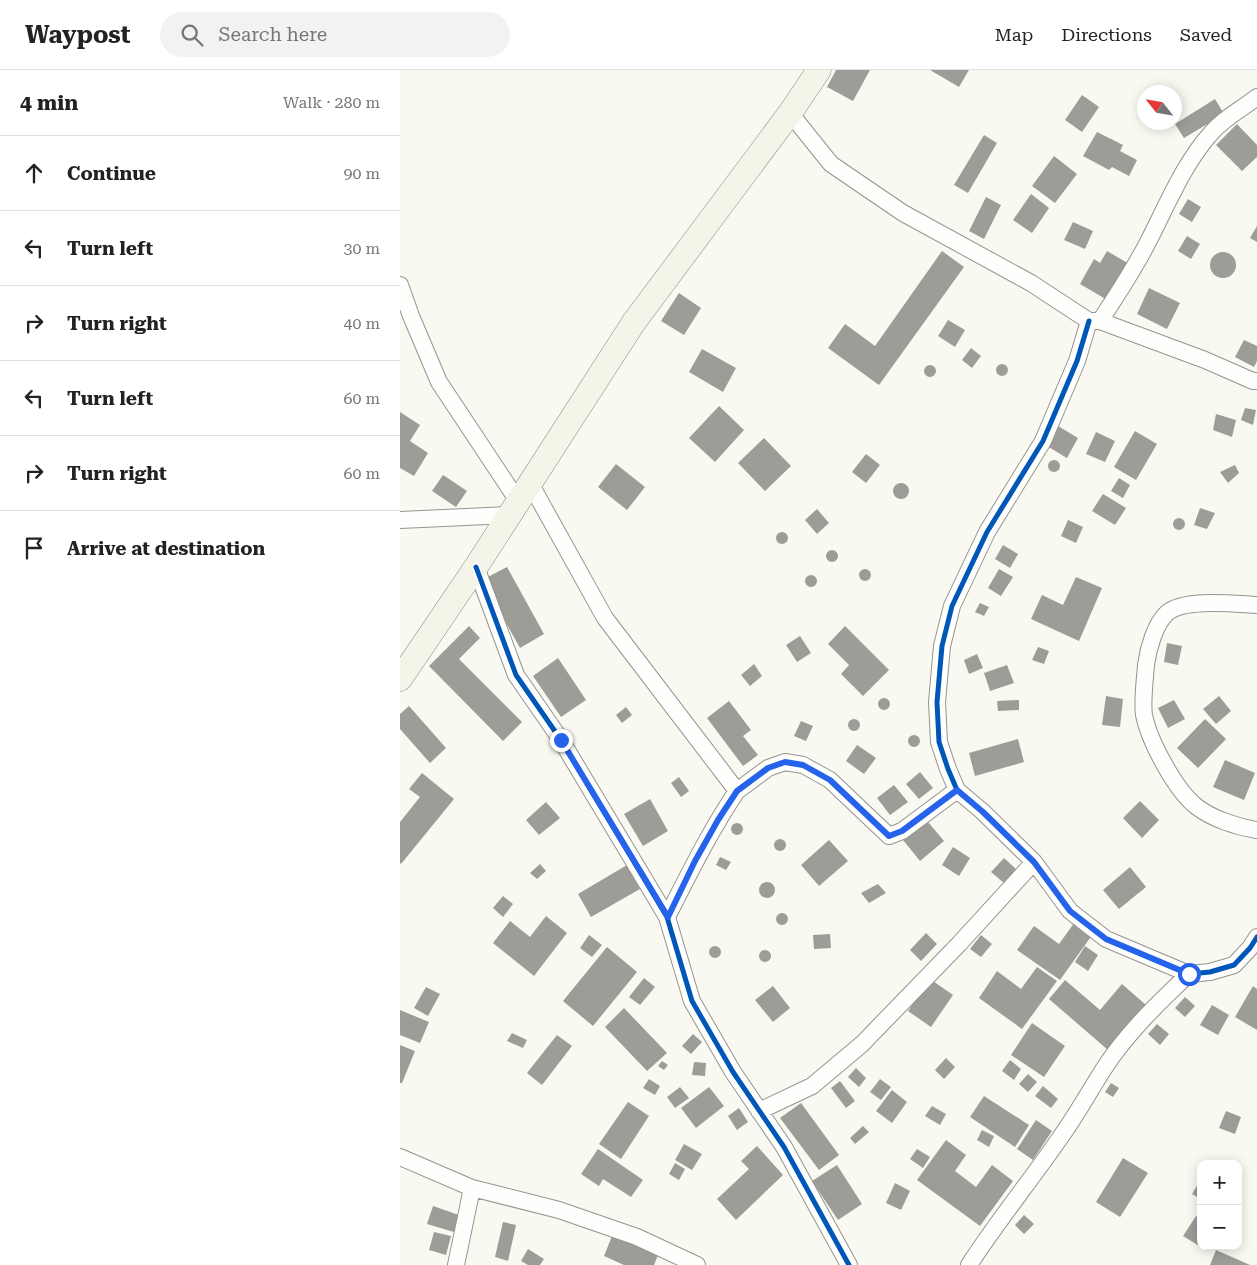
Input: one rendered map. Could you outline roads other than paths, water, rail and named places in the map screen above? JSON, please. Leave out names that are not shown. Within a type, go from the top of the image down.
[{"type":"main road","points":[[400,679],[476,566],[634,322],[790,113],[819,70]]},
{"type":"street","points":[[1257,97],[1222,123],[1197,151],[1171,194],[1149,240],[1122,287],[1095,321],[1042,441],[987,532],[952,606],[942,646],[937,702],[939,742],[957,790],[983,812],[1034,862],[1070,911],[1106,939],[1189,974],[1210,972],[1234,965],[1250,948],[1257,937]]},
{"type":"street","points":[[790,113],[831,164],[903,214],[1031,283],[1095,321],[1173,348],[1257,381]]},
{"type":"street","points":[[400,285],[439,382],[519,499],[605,618],[737,791]]},
{"type":"street","points":[[400,520],[519,499]]},
{"type":"street","points":[[476,566],[516,675],[561,740],[668,917],[692,1001],[732,1072],[784,1148],[849,1265]]},
{"type":"street","points":[[1257,605],[1186,604],[1168,613],[1155,632],[1148,652],[1144,715],[1159,755],[1180,789],[1196,806],[1208,814],[1243,828],[1257,830]]},
{"type":"street","points":[[668,917],[699,853],[737,791],[768,768],[785,762],[803,765],[830,780],[889,836],[902,831],[957,790]]},
{"type":"street","points":[[759,1112],[812,1086],[862,1044],[959,944],[1034,862]]},
{"type":"street","points":[[969,1265],[1073,1120],[1103,1070],[1120,1047],[1138,1025],[1189,974]]},
{"type":"street","points":[[400,1157],[472,1188],[559,1210],[636,1237],[697,1265]]},
{"type":"street","points":[[456,1265],[472,1188]]}]
